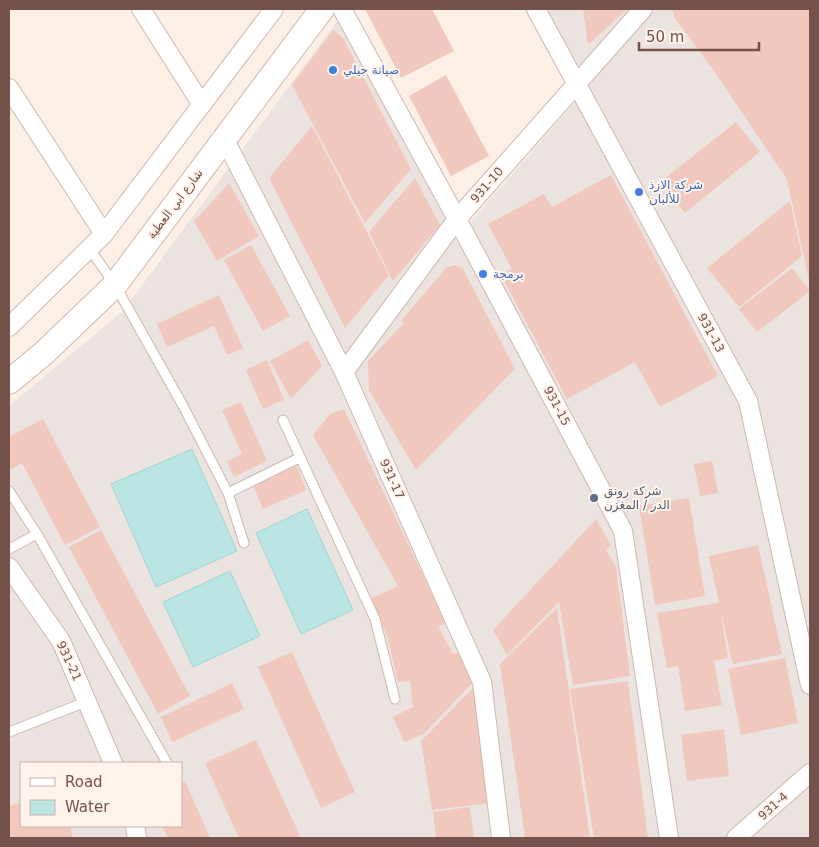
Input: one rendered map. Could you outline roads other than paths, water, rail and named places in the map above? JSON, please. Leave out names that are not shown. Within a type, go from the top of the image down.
[{"type":"street","points":[[140,9],[202,104]]},
{"type":"street","points":[[9,327],[104,234],[274,9]]},
{"type":"street","name":"شارع ابي العطية","points":[[9,382],[44,353],[115,285],[322,9]]},
{"type":"street","name":"931-15","points":[[342,9],[457,219],[623,531],[670,838]]},
{"type":"street","name":"931-13","points":[[536,9],[748,401],[810,685]]},
{"type":"street","name":"931-10","points":[[344,372],[457,219],[643,9]]},
{"type":"street","points":[[9,88],[104,234]]},
{"type":"street","name":"931-17","points":[[224,138],[344,372],[482,682],[501,838]]},
{"type":"street","name":"931-21","points":[[9,567],[61,640],[113,762]]},
{"type":"street","name":"931-4","points":[[736,838],[810,773]]},
{"type":"lane","points":[[89,248],[115,285],[182,404],[228,493],[244,544]]},
{"type":"lane","points":[[283,420],[299,458],[376,619],[395,699]]},
{"type":"lane","points":[[228,493],[299,458]]},
{"type":"lane","points":[[9,491],[37,534],[166,762]]},
{"type":"lane","points":[[9,550],[37,534]]},
{"type":"lane","points":[[9,732],[88,701]]},
{"type":"water","points":[[192,449],[237,551],[156,587],[111,484]]},
{"type":"water","points":[[307,509],[353,610],[301,634],[256,533]]},
{"type":"water","points":[[230,571],[260,636],[193,667],[163,602]]},
{"type":"place","name":"صيانة جيلي","points":[[333,70]]},
{"type":"place","name":"شركة الازذ للألبان","points":[[639,192]]},
{"type":"place","name":"برمجة","points":[[483,274]]},
{"type":"place","name":"شركة رونق الدر / المغزن","points":[[594,498]]}]
